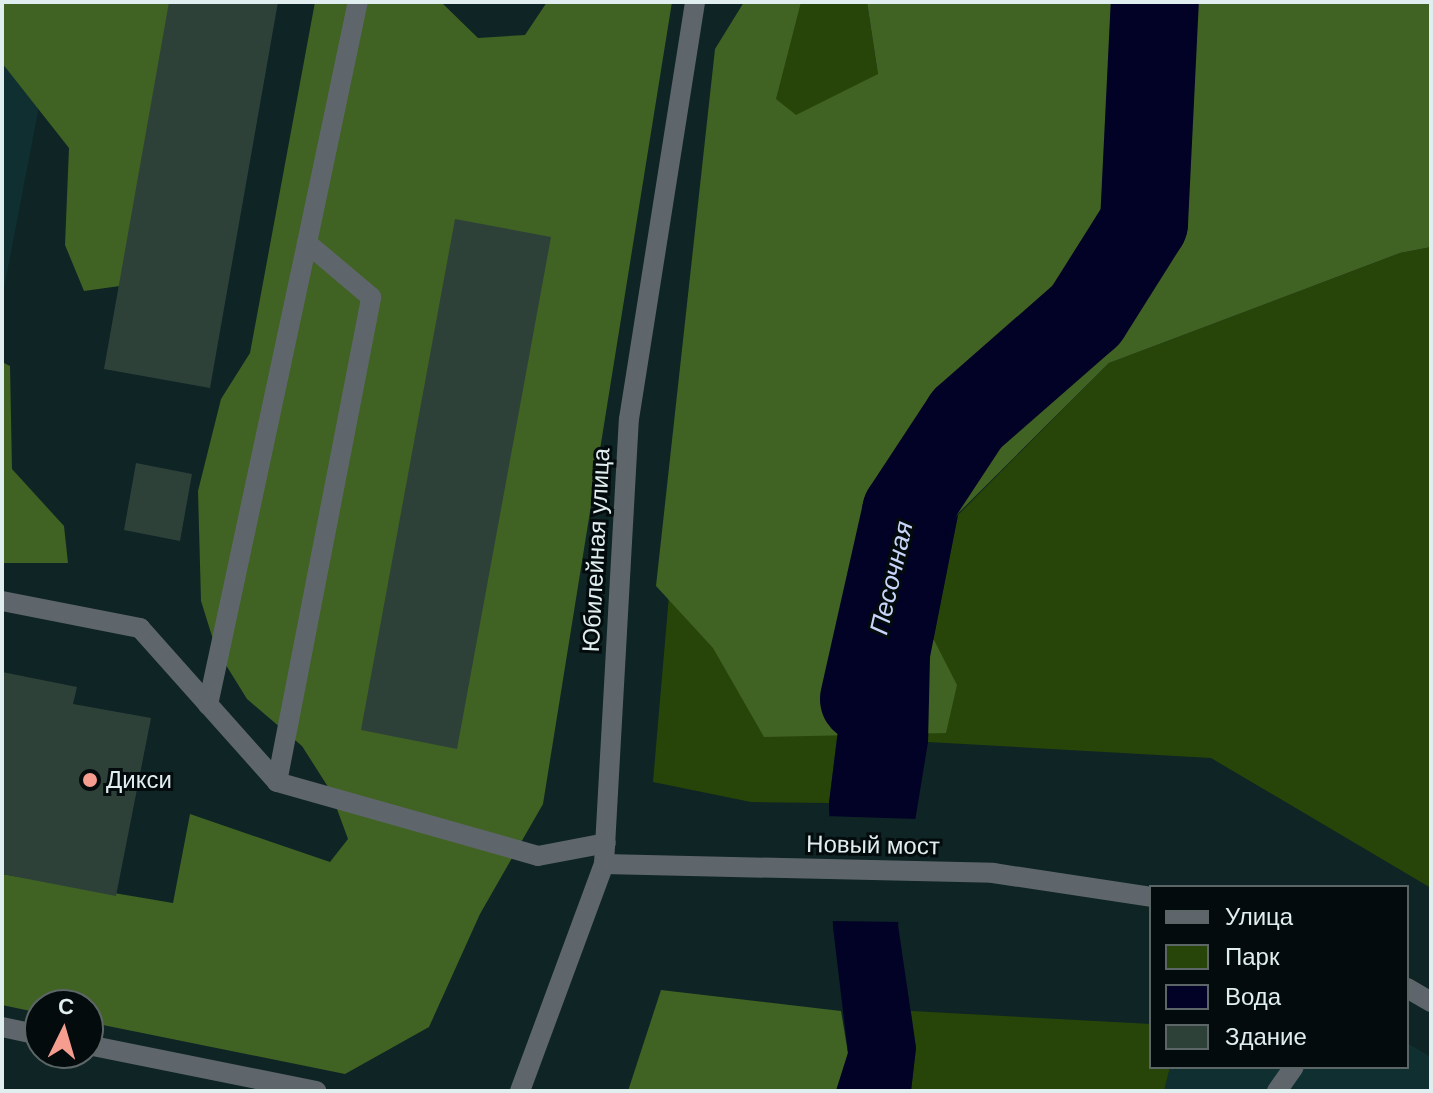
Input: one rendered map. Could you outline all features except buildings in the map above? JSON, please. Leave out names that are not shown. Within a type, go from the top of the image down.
[{"type":"street","points":[[208,705],[358,2]]},
{"type":"street","name":"Юбилейная улица","points":[[520,1091],[605,853],[629,419],[695,2]]},
{"type":"street","points":[[277,782],[371,297],[307,243]]},
{"type":"street","points":[[2,601],[140,628],[277,782]]},
{"type":"street","name":"Новый мост","points":[[277,782],[538,856],[605,853],[751,868],[993,873],[1149,897]]},
{"type":"street","points":[[1409,989],[1431,1002]]},
{"type":"street","points":[[2,1027],[24,1032]]},
{"type":"street","points":[[104,1048],[316,1091]]},
{"type":"shaded area","points":[[2,2],[59,2],[2,299]]},
{"type":"shaded area","points":[[1409,1044],[1431,1057],[1431,1091],[1164,1091],[1170,1069],[1409,1069]]},
{"type":"green space","points":[[2,2],[174,2],[127,285],[84,291],[65,245],[69,148],[2,63]]},
{"type":"green space","points":[[315,2],[441,2],[478,38],[525,35],[547,2],[672,2],[543,804],[480,914],[429,1027],[345,1074],[104,1025],[104,989],[24,989],[24,1010],[2,1005],[2,874],[173,903],[190,814],[330,862],[348,839],[330,790],[302,746],[247,699],[216,649],[201,601],[198,491],[221,399],[250,353]]},
{"type":"green space","points":[[744,2],[801,2],[776,99],[796,115],[878,74],[867,2],[1431,2],[1431,247],[1400,253],[1109,363],[866,605],[934,640],[957,685],[946,733],[764,737],[713,648],[656,586],[715,49]]},
{"type":"green space","points":[[763,2],[867,2],[878,74],[843,690],[829,803],[751,802],[653,782],[683,432]]},
{"type":"green space","points":[[1431,247],[1431,888],[1211,758],[928,742],[930,657],[958,515],[1109,363],[1400,253]]},
{"type":"green space","points":[[2,362],[10,366],[12,469],[64,526],[68,563],[2,563]]},
{"type":"green space","points":[[661,990],[841,1011],[848,1053],[836,1091],[628,1091]]},
{"type":"green space","points":[[911,1011],[1149,1024],[1149,1069],[1170,1069],[1164,1091],[911,1091],[916,1048]]},
{"type":"water","points":[[958,515],[930,657],[928,742],[898,925],[916,1048],[911,1091],[836,1091],[848,1053],[833,927],[829,803],[843,690],[865,606]]},
{"type":"pier","points":[[825,816],[919,819],[902,922],[829,921]]},
{"type":"waterway","name":"Песочная","points":[[864,699],[906,512],[967,419],[1086,315],[1144,223],[1155,2]]},
{"type":"place","name":"Дикси","points":[[90,780]]}]
